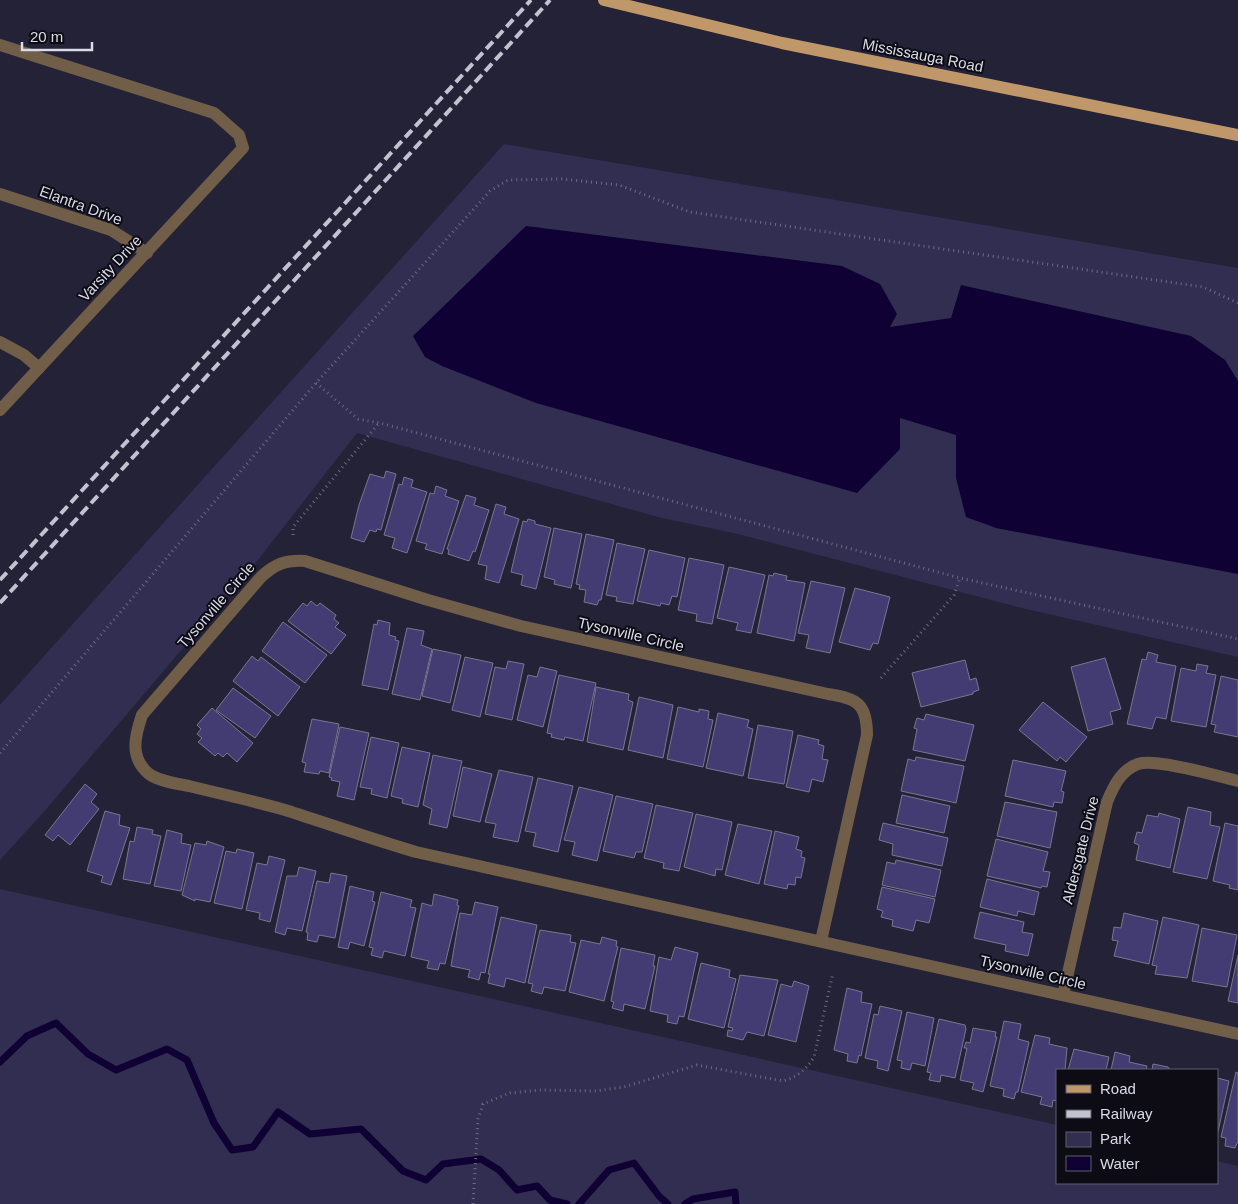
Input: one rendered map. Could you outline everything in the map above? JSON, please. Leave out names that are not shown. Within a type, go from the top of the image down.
[{"type":"main road","name":"Mississauga Road","points":[[604,0],[782,43],[1238,136]]},
{"type":"street","name":"Varsity Drive","points":[[0,45],[214,113],[239,135],[243,148],[0,410]]},
{"type":"street","name":"Elantra Drive","points":[[0,194],[111,230],[147,253]]},
{"type":"street","points":[[0,342],[24,355],[39,368]]},
{"type":"street","name":"Tysonville Circle","points":[[821,941],[868,735],[867,718],[860,706],[850,697],[828,694],[521,626],[428,600],[305,561],[289,560],[274,565],[261,577],[142,715],[136,734],[135,752],[140,764],[150,775],[171,782],[285,810],[344,831],[416,852],[1238,1034]]},
{"type":"street","name":"Aldersgate Drive","points":[[1063,995],[1107,802],[1118,780],[1138,764],[1154,764],[1238,781]]},
{"type":"path","points":[[0,753],[316,383],[490,191],[508,180],[562,179],[619,185],[690,212],[1203,287],[1238,303]]},
{"type":"path","points":[[316,383],[358,419],[380,423],[960,578],[1238,639]]},
{"type":"path","points":[[293,535],[294,527],[380,423]]},
{"type":"path","points":[[881,678],[954,595],[960,578]]},
{"type":"path","points":[[473,1204],[478,1119],[483,1104],[510,1093],[541,1090],[596,1091],[624,1087],[697,1065],[783,1081],[795,1077],[807,1068],[814,1057],[833,973]]},
{"type":"green space","points":[[504,144],[1238,268],[1238,657],[1026,609],[738,534],[658,517],[357,433],[258,560],[42,814],[0,860],[0,705]]},
{"type":"green space","points":[[0,889],[1056,1125],[1056,1184],[1218,1184],[1218,1161],[1238,1166],[1238,1204],[0,1204]]},
{"type":"water","points":[[526,226],[842,266],[880,284],[897,314],[890,327],[951,318],[961,285],[1191,336],[1225,360],[1238,381],[1238,574],[996,528],[966,517],[956,478],[956,435],[900,418],[900,449],[857,493],[536,403],[442,366],[425,357],[413,336]]},
{"type":"building","points":[[386,471],[396,474],[381,530],[377,529],[376,532],[370,530],[364,542],[351,538],[359,505],[370,474],[384,478]]},
{"type":"building","points":[[404,477],[413,480],[411,487],[427,492],[407,553],[392,548],[395,538],[384,535],[399,484],[402,485]]},
{"type":"building","points":[[436,486],[447,490],[445,496],[459,501],[442,554],[425,549],[427,544],[416,541],[430,493],[434,494]]},
{"type":"building","points":[[466,495],[476,498],[474,505],[489,510],[475,552],[473,551],[469,561],[448,554],[449,550],[447,549]]},
{"type":"building","points":[[496,504],[506,507],[504,514],[519,519],[499,583],[485,579],[487,566],[478,564]]},
{"type":"building","points":[[528,519],[535,521],[535,524],[551,528],[536,589],[521,585],[523,575],[511,572],[523,521],[527,522]]},
{"type":"building","points":[[554,528],[582,534],[571,588],[554,584],[555,580],[544,577]]},
{"type":"building","points":[[586,534],[614,540],[601,600],[599,600],[597,605],[584,602],[586,590],[579,589],[580,585],[576,584]]},
{"type":"building","points":[[617,543],[645,549],[633,604],[616,601],[617,597],[606,595]]},
{"type":"building","points":[[649,550],[685,558],[677,597],[672,596],[669,605],[661,603],[660,606],[637,601]]},
{"type":"building","points":[[689,558],[724,565],[712,624],[696,621],[697,614],[678,610]]},
{"type":"building","points":[[729,567],[765,575],[751,633],[736,630],[738,623],[717,618]]},
{"type":"building","points":[[774,573],[787,576],[786,580],[805,583],[794,641],[757,633],[769,575],[773,576]]},
{"type":"building","points":[[811,581],[845,588],[830,653],[806,648],[809,635],[798,633]]},
{"type":"building","points":[[855,588],[890,597],[878,644],[873,643],[870,650],[839,642]]},
{"type":"building","points":[[311,601],[317,606],[320,603],[336,615],[334,619],[339,623],[335,627],[346,635],[331,654],[288,621],[303,603],[307,606]]},
{"type":"building","points":[[378,620],[390,623],[389,635],[396,637],[395,640],[399,641],[388,690],[362,685],[374,624],[377,625]]},
{"type":"building","points":[[283,622],[327,655],[305,683],[262,651]]},
{"type":"building","points":[[407,628],[424,631],[421,645],[432,649],[420,700],[392,694]]},
{"type":"building","points":[[433,649],[461,655],[450,703],[422,696]]},
{"type":"building","points":[[1148,652],[1158,655],[1156,662],[1176,666],[1166,719],[1156,717],[1152,729],[1127,724],[1142,659],[1146,660]]},
{"type":"building","points":[[252,656],[258,661],[261,657],[300,687],[278,716],[233,681]]},
{"type":"building","points":[[465,657],[493,663],[480,717],[452,710]]},
{"type":"building","points":[[1105,658],[1121,709],[1110,712],[1113,724],[1088,731],[1071,667]]},
{"type":"building","points":[[965,660],[970,680],[976,678],[979,690],[973,692],[973,694],[921,707],[912,673]]},
{"type":"building","points":[[508,661],[524,664],[512,720],[485,714],[495,667],[506,669]]},
{"type":"building","points":[[1197,664],[1208,666],[1206,673],[1216,675],[1206,727],[1171,721],[1181,668],[1196,671]]},
{"type":"building","points":[[540,667],[557,671],[543,727],[517,720],[528,675],[537,677]]},
{"type":"building","points":[[559,675],[596,683],[583,741],[565,737],[564,740],[551,737],[552,734],[547,733]]},
{"type":"building","points":[[1221,676],[1238,680],[1238,737],[1214,732],[1216,725],[1211,724]]},
{"type":"building","points":[[596,687],[629,694],[628,700],[633,702],[623,750],[587,742]]},
{"type":"building","points":[[233,688],[271,716],[255,738],[216,710]]},
{"type":"building","points":[[639,697],[673,705],[663,758],[628,750]]},
{"type":"building","points":[[1043,702],[1087,737],[1066,762],[1060,757],[1057,761],[1019,730]]},
{"type":"building","points":[[678,707],[699,712],[699,709],[709,711],[708,719],[713,720],[703,767],[667,759]]},
{"type":"building","points":[[212,708],[253,743],[237,762],[227,753],[223,757],[218,753],[215,756],[198,742],[202,738],[197,734],[201,729],[197,725]]},
{"type":"building","points":[[718,713],[749,720],[747,727],[753,729],[743,776],[706,768]]},
{"type":"building","points":[[926,714],[974,725],[965,761],[913,750],[917,729],[914,728],[917,718],[924,720]]},
{"type":"building","points":[[312,719],[339,724],[329,773],[320,771],[319,774],[304,772],[306,763],[302,762]]},
{"type":"building","points":[[758,725],[793,731],[784,784],[748,778]]},
{"type":"building","points":[[340,727],[369,733],[354,800],[337,796],[340,782],[331,780],[332,778],[329,777]]},
{"type":"building","points":[[798,735],[819,740],[818,744],[824,746],[822,759],[828,760],[823,782],[812,779],[809,792],[786,787]]},
{"type":"building","points":[[371,737],[399,743],[387,798],[371,794],[372,789],[360,787]]},
{"type":"building","points":[[402,747],[430,753],[418,807],[402,803],[403,799],[391,796]]},
{"type":"building","points":[[433,755],[462,761],[447,828],[429,824],[432,809],[423,805]]},
{"type":"building","points":[[916,757],[964,766],[956,803],[901,791],[908,759],[915,761]]},
{"type":"building","points":[[1013,760],[1066,771],[1061,791],[1064,792],[1062,803],[1054,802],[1053,807],[1005,796]]},
{"type":"building","points":[[463,767],[492,774],[480,822],[453,816]]},
{"type":"building","points":[[499,770],[533,777],[518,842],[493,837],[496,824],[485,822]]},
{"type":"building","points":[[538,778],[573,786],[558,852],[533,846],[536,833],[525,831]]},
{"type":"building","points":[[85,784],[97,794],[91,802],[99,809],[70,845],[58,835],[53,841],[45,835]]},
{"type":"building","points":[[579,787],[613,795],[597,861],[572,855],[575,842],[564,840]]},
{"type":"building","points":[[902,795],[950,806],[944,833],[896,823]]},
{"type":"building","points":[[616,796],[653,804],[642,852],[636,852],[634,858],[603,851]]},
{"type":"building","points":[[1005,802],[1057,812],[1050,848],[997,836]]},
{"type":"building","points":[[656,805],[693,813],[679,871],[663,868],[664,863],[644,858]]},
{"type":"building","points":[[1188,807],[1211,812],[1210,825],[1220,827],[1207,879],[1173,872]]},
{"type":"building","points":[[105,811],[120,815],[119,825],[130,828],[111,885],[101,882],[103,876],[87,871]]},
{"type":"building","points":[[1159,813],[1180,819],[1170,868],[1136,860],[1139,845],[1134,843],[1137,832],[1142,833],[1147,815],[1158,817]]},
{"type":"building","points":[[696,814],[732,822],[722,870],[716,869],[715,876],[684,867]]},
{"type":"building","points":[[883,823],[948,838],[942,866],[892,855],[893,844],[879,840]]},
{"type":"building","points":[[1225,823],[1238,826],[1238,890],[1229,888],[1230,885],[1213,881]]},
{"type":"building","points":[[738,824],[772,831],[759,884],[725,875]]},
{"type":"building","points":[[137,827],[153,830],[152,834],[161,836],[150,884],[123,879],[130,841],[134,842]]},
{"type":"building","points":[[167,830],[182,834],[181,843],[191,845],[181,891],[154,886]]},
{"type":"building","points":[[775,831],[799,837],[796,849],[802,851],[801,857],[805,858],[801,878],[796,877],[795,885],[788,884],[787,889],[764,884]]},
{"type":"building","points":[[996,839],[1048,852],[1043,871],[1050,872],[1047,887],[1042,886],[1041,888],[987,876]]},
{"type":"building","points":[[207,841],[224,847],[210,902],[195,899],[195,901],[182,895],[195,843],[206,845]]},
{"type":"building","points":[[237,849],[254,853],[242,909],[214,903],[226,851],[236,853]]},
{"type":"building","points":[[269,856],[285,860],[270,922],[259,919],[260,913],[246,910],[257,863],[267,865]]},
{"type":"building","points":[[896,860],[941,870],[935,897],[882,885],[887,862],[895,864]]},
{"type":"building","points":[[299,867],[316,871],[302,931],[287,928],[285,935],[275,932],[287,876],[297,876]]},
{"type":"building","points":[[331,873],[347,876],[335,938],[319,935],[317,942],[307,940],[308,933],[306,932],[317,881],[329,883]]},
{"type":"building","points":[[987,879],[1039,892],[1034,915],[1018,911],[1017,916],[980,907]]},
{"type":"building","points":[[350,886],[374,892],[372,901],[375,902],[364,946],[350,942],[348,949],[338,947]]},
{"type":"building","points":[[882,887],[935,899],[929,923],[916,920],[913,931],[892,926],[893,920],[881,917],[883,911],[877,909]]},
{"type":"building","points":[[381,892],[412,900],[410,907],[416,908],[405,956],[384,951],[382,958],[371,955],[373,948],[369,947]]},
{"type":"building","points":[[434,894],[458,900],[457,905],[459,906],[445,964],[440,963],[438,970],[427,968],[429,961],[411,957],[422,903],[432,906]]},
{"type":"building","points":[[475,902],[498,907],[485,973],[481,972],[479,980],[468,977],[470,970],[451,966],[460,913],[472,915]]},
{"type":"building","points":[[980,912],[1024,922],[1022,932],[1033,934],[1028,956],[1005,951],[1006,945],[974,938]]},
{"type":"building","points":[[1124,913],[1158,921],[1149,964],[1114,956],[1118,941],[1112,940],[1114,927],[1121,928]]},
{"type":"building","points":[[501,917],[537,925],[525,983],[506,978],[504,987],[488,983],[490,974],[488,974]]},
{"type":"building","points":[[1163,917],[1199,925],[1187,978],[1155,974],[1157,966],[1152,965]]},
{"type":"building","points":[[1202,928],[1237,935],[1227,987],[1192,981]]},
{"type":"building","points":[[540,930],[571,935],[570,942],[576,943],[565,991],[544,987],[542,994],[531,991],[533,984],[528,983]]},
{"type":"building","points":[[602,937],[617,941],[616,946],[618,947],[604,1001],[569,992],[581,940],[600,944]]},
{"type":"building","points":[[675,947],[698,953],[684,1017],[679,1016],[677,1024],[667,1022],[668,1015],[650,1011],[659,957],[671,960]]},
{"type":"building","points":[[621,948],[655,955],[653,966],[655,966],[645,1009],[624,1004],[623,1011],[612,1008],[614,1002],[611,1001]]},
{"type":"building","points":[[1238,955],[1238,1003],[1228,1001]]},
{"type":"building","points":[[701,963],[730,970],[729,977],[736,979],[724,1028],[688,1019]]},
{"type":"building","points":[[740,975],[778,980],[764,1036],[747,1032],[743,1040],[727,1036],[728,1030],[732,1031],[733,1028],[728,1027]]},
{"type":"building","points":[[794,981],[809,986],[796,1042],[768,1035],[781,984],[792,987]]},
{"type":"building","points":[[847,988],[862,992],[861,1002],[872,1004],[861,1056],[859,1055],[857,1063],[847,1061],[848,1054],[834,1050]]},
{"type":"building","points":[[880,1006],[902,1011],[888,1071],[877,1068],[878,1061],[865,1058],[874,1014],[878,1015]]},
{"type":"building","points":[[907,1012],[934,1018],[925,1066],[912,1063],[910,1070],[901,1068],[902,1061],[897,1060]]},
{"type":"building","points":[[939,1019],[965,1025],[966,1029],[955,1078],[941,1075],[940,1082],[929,1080],[931,1073],[927,1072]]},
{"type":"building","points":[[1004,1021],[1021,1024],[1018,1039],[1029,1042],[1018,1092],[1016,1092],[1014,1099],[1003,1096],[1004,1089],[990,1086]]},
{"type":"building","points":[[973,1028],[996,1032],[995,1037],[997,1037],[983,1092],[972,1089],[974,1083],[960,1080],[967,1048],[964,1048],[966,1042],[970,1043]]},
{"type":"building","points":[[1035,1035],[1050,1038],[1049,1044],[1067,1048],[1065,1069],[1056,1069],[1056,1101],[1053,1100],[1052,1107],[1040,1104],[1042,1097],[1021,1092]]},
{"type":"building","points":[[1074,1049],[1109,1057],[1106,1069],[1068,1069]]},
{"type":"building","points":[[1115,1052],[1130,1056],[1129,1062],[1147,1066],[1146,1069],[1111,1069]]},
{"type":"building","points":[[1153,1064],[1168,1067],[1169,1069],[1152,1069]]},
{"type":"building","points":[[1236,1072],[1238,1073],[1238,1141],[1235,1148],[1225,1146],[1226,1138],[1221,1137]]},
{"type":"building","points":[[1218,1078],[1229,1081],[1218,1131]]},
{"type":"waterway","points":[[0,1062],[27,1036],[56,1023],[88,1054],[116,1070],[167,1049],[187,1060],[214,1123],[232,1150],[253,1147],[278,1112],[310,1134],[361,1129],[403,1171],[426,1180],[443,1164],[481,1159],[499,1170],[517,1190],[537,1186],[550,1200],[567,1204]]},
{"type":"waterway","points":[[579,1204],[609,1170],[634,1163],[659,1196],[668,1204]]},
{"type":"waterway","points":[[685,1204],[693,1199],[735,1192],[736,1204]]},
{"type":"railway","points":[[0,580],[531,0]]},
{"type":"railway","points":[[0,603],[550,0]]}]
